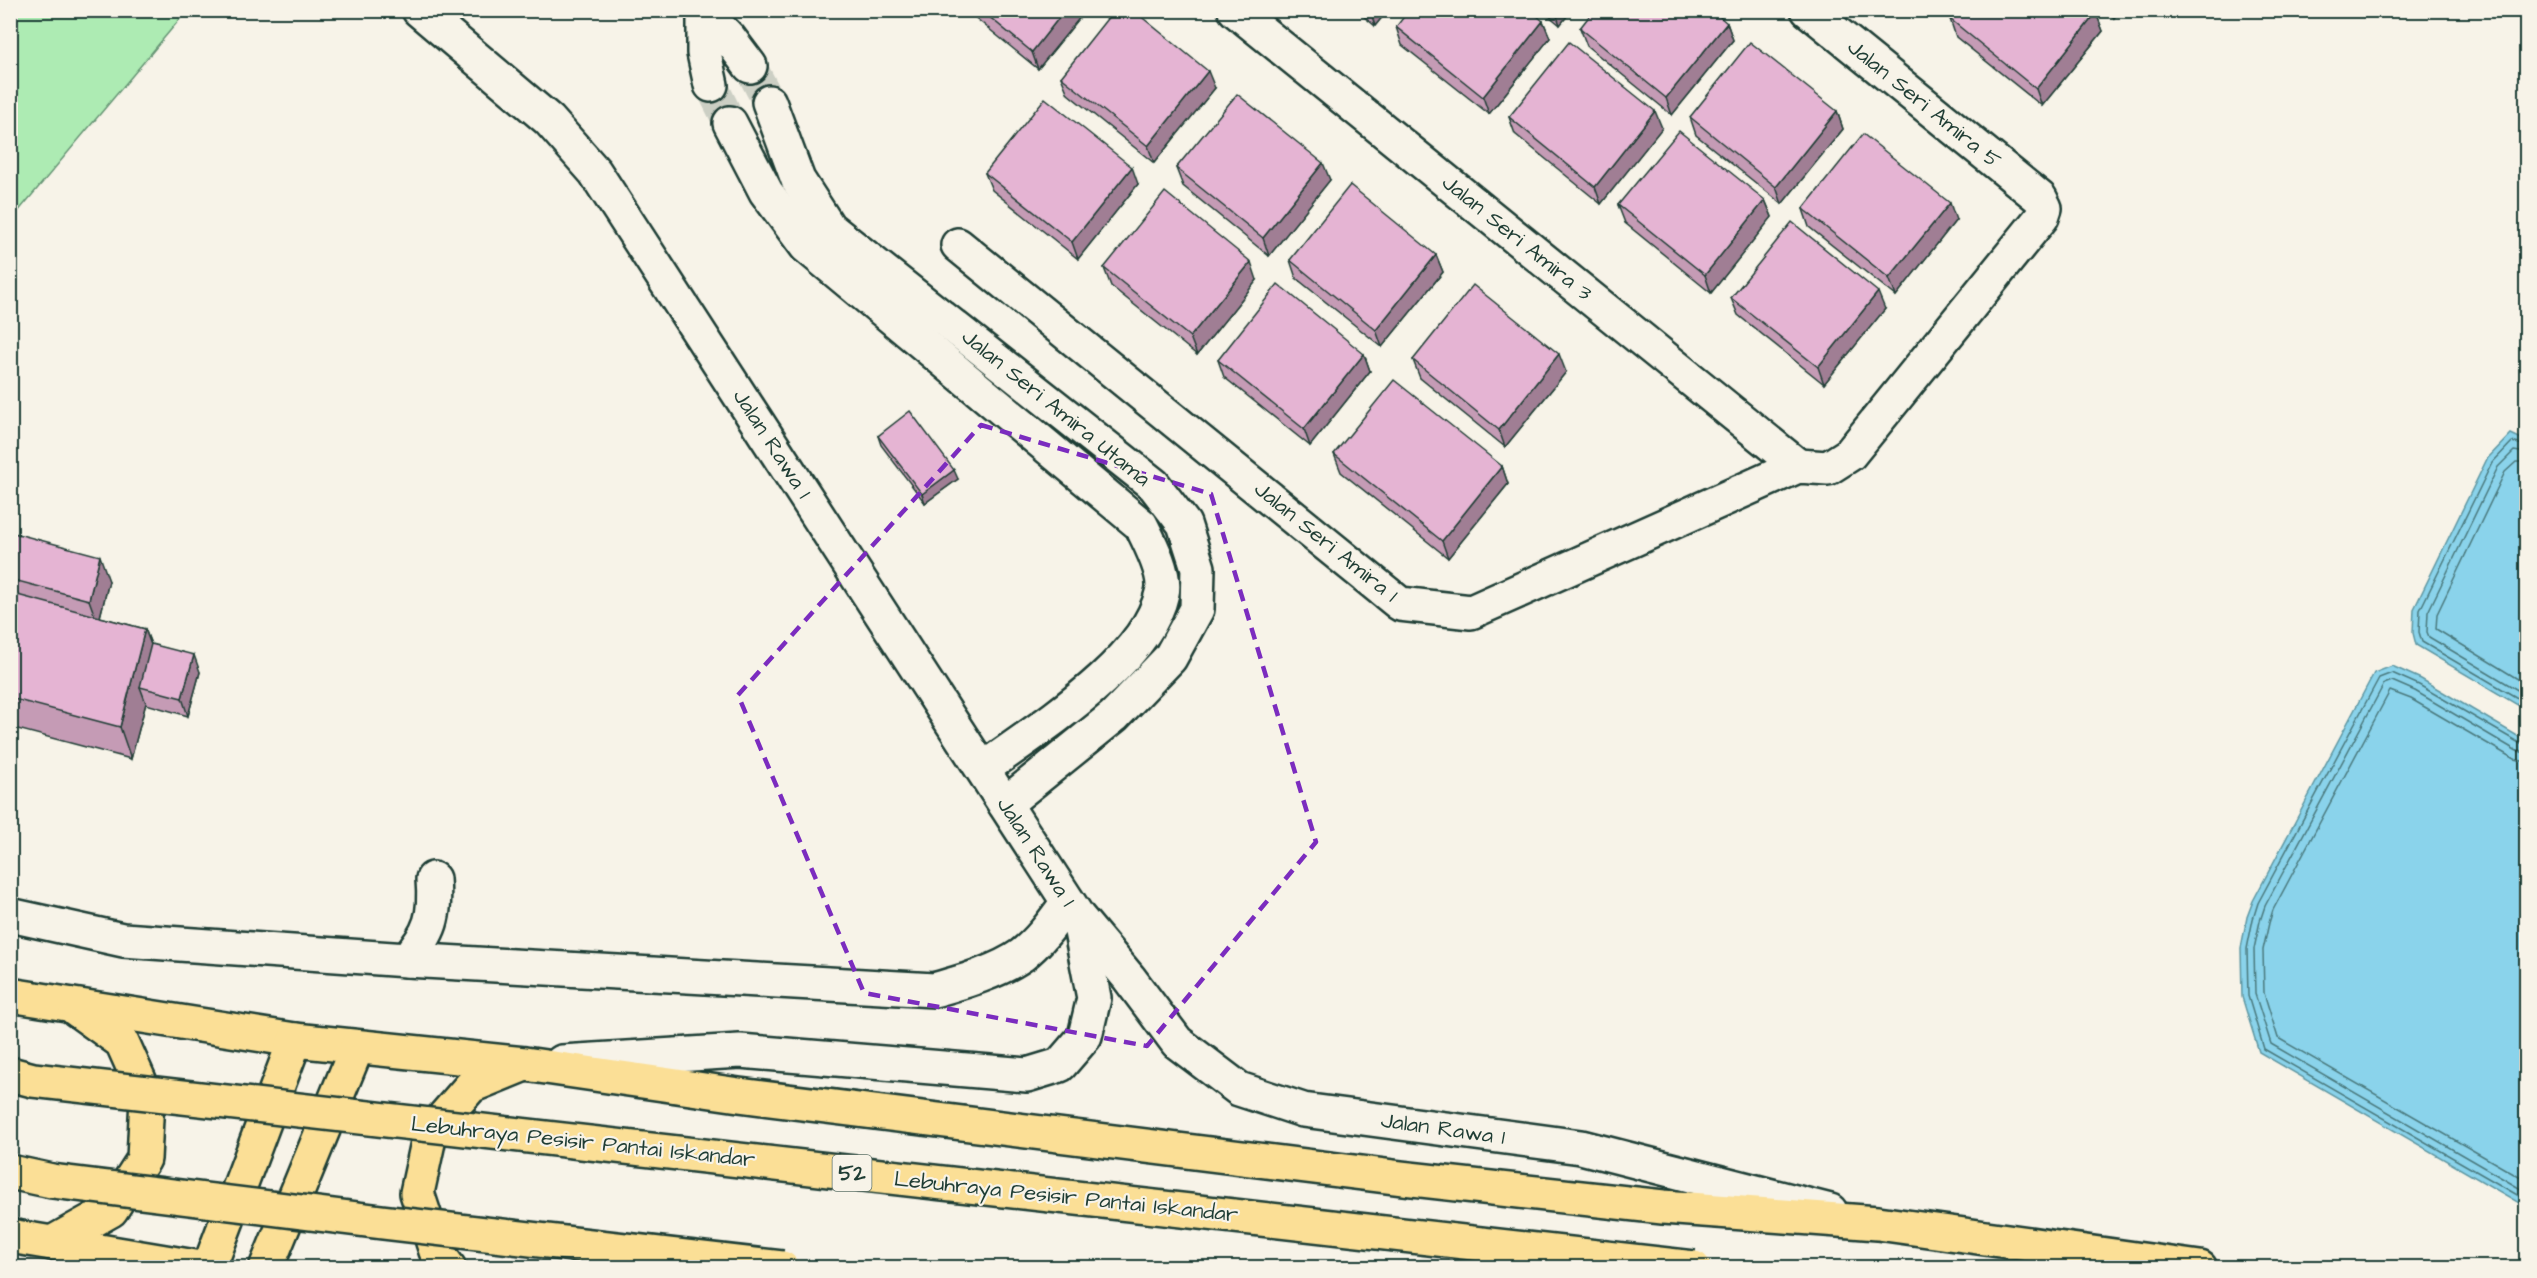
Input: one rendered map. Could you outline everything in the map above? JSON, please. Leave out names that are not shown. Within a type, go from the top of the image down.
[{"type":"main road","points":[[10,995],[295,1040],[525,1064],[739,1095],[1402,1178],[1663,1207],[1878,1223],[2200,1268]]},
{"type":"main road","points":[[52,1243],[111,1210],[144,1159],[147,1098],[122,1042],[72,1006]]},
{"type":"main road","points":[[209,1268],[295,1040]]},
{"type":"main road","points":[[266,1268],[357,1047]]},
{"type":"main road","points":[[449,1268],[436,1251],[417,1193],[430,1133],[471,1086],[525,1064]]},
{"type":"main road","name":"Lebuhraya Pesisir Pantai Iskandar","points":[[10,1074],[33,1080],[1694,1268]]},
{"type":"main road","points":[[10,1172],[52,1181],[782,1268]]},
{"type":"main road","points":[[10,1236],[201,1268]]},
{"type":"street","name":"Jalan Rawa 1","points":[[419,10],[549,120],[595,172],[1073,910],[1129,978],[1177,1042],[1239,1089],[1303,1110],[1581,1147],[1878,1223]]},
{"type":"street","name":"Jalan Seri Amira 3","points":[[1235,10],[1798,466]]},
{"type":"street","name":"Jalan Seri Amira 5","points":[[1808,10],[2040,198],[2045,208],[2042,217],[1850,454]]},
{"type":"street","points":[[705,12],[750,66]]},
{"type":"street","points":[[705,12],[704,53],[711,85]]},
{"type":"street","name":"Jalan Seri Amira Utama","points":[[770,102],[798,180],[829,228],[1154,485],[1184,524],[1198,568],[1197,609],[1170,658],[1114,716],[1005,804]]},
{"type":"street","name":"Jalan Seri Amira Utama","points":[[730,123],[766,192],[806,246],[1141,525],[1157,557],[1163,591],[1149,628],[1091,690],[983,769]]},
{"type":"street","points":[[748,154],[782,138]]},
{"type":"street","name":"Jalan Seri Amira 1","points":[[958,245],[1400,604],[1471,612],[1798,466],[1828,468],[1850,454]]},
{"type":"street","points":[[407,960],[422,943],[432,924],[435,901],[433,879]]},
{"type":"street","name":"Jalan Rawa 1","points":[[525,1064],[740,1050],[1027,1076],[1060,1065],[1085,1036],[1094,998],[1073,910]]},
{"type":"street","points":[[10,915],[123,940],[407,960],[934,990],[977,977],[1020,956],[1073,910]]},
{"type":"highlighted area","points":[[981,425],[1211,494],[1316,842],[1147,1046],[864,993],[738,695]]},
{"type":"green space","points":[[11,10],[182,10],[185,13],[11,220]]},
{"type":"water","points":[[2511,434],[2526,441],[2526,710],[2416,645],[2413,633],[2414,609],[2487,459]]},
{"type":"water","points":[[2392,666],[2421,679],[2526,741],[2526,1207],[2259,1052],[2242,997],[2241,948],[2247,917],[2253,901],[2374,673]]},
{"type":"building","points":[[981,10],[1065,10],[1032,52]]},
{"type":"building","points":[[1114,10],[1133,10],[1208,71],[1148,146],[1061,77]]},
{"type":"building","points":[[1409,10],[1530,10],[1543,21],[1483,97],[1396,27]]},
{"type":"building","points":[[1594,10],[1712,10],[1727,23],[1666,98],[1580,28]]},
{"type":"building","points":[[1957,10],[2093,10],[2096,13],[2036,89],[1950,19]]},
{"type":"building","points":[[1569,42],[1655,111],[1595,187],[1509,117]]},
{"type":"building","points":[[1750,42],[1837,111],[1776,187],[1690,117]]},
{"type":"building","points":[[1237,94],[1323,163],[1263,238],[1176,168]]},
{"type":"building","points":[[1045,98],[1132,167],[1072,242],[985,173]]},
{"type":"building","points":[[1679,131],[1765,200],[1705,275],[1618,205]]},
{"type":"building","points":[[1863,134],[1950,203],[1889,278],[1803,209]]},
{"type":"building","points":[[1350,185],[1436,255],[1376,330],[1290,260]]},
{"type":"building","points":[[1165,192],[1251,262],[1190,337],[1104,268]]},
{"type":"building","points":[[1792,222],[1878,292],[1818,367],[1731,298]]},
{"type":"building","points":[[1278,284],[1364,354],[1304,429],[1218,360]]},
{"type":"building","points":[[1473,285],[1559,354],[1499,430],[1413,360]]},
{"type":"building","points":[[1394,380],[1502,466],[1442,541],[1334,454]]},
{"type":"building","points":[[910,411],[954,470],[922,494],[878,436]]},
{"type":"building","points":[[10,532],[100,556],[89,600],[10,579]]},
{"type":"building","points":[[10,593],[145,629],[120,727],[10,698]]},
{"type":"building","points":[[151,644],[194,655],[182,698],[140,687]]},
{"type":"tunnel","points":[[750,66],[769,102]]},
{"type":"tunnel","points":[[711,85],[730,123]]}]
